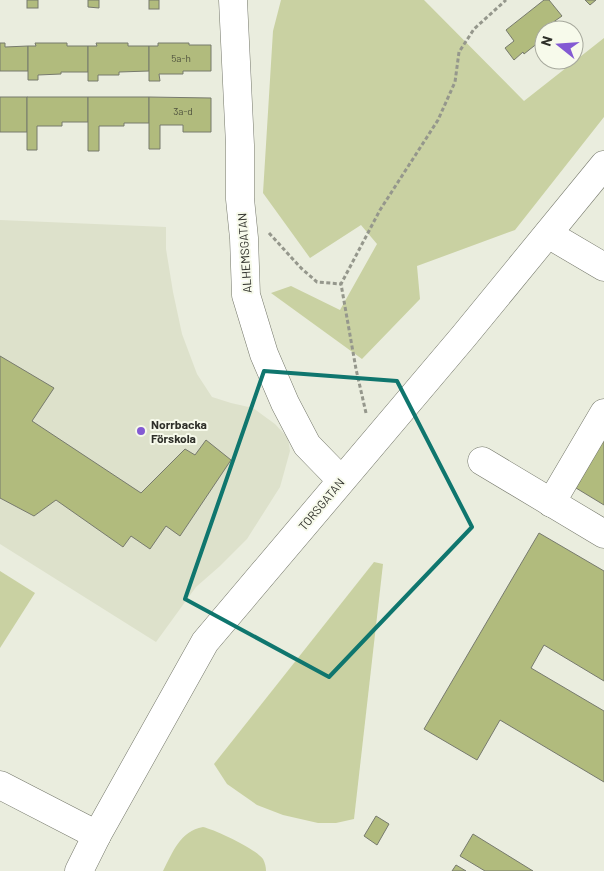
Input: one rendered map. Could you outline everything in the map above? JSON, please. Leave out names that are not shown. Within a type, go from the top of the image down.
[{"type":"main road","name":"ALHEMSGATAN","points":[[233,0],[240,153],[240,199],[244,238],[246,295],[264,354],[285,403],[307,445],[341,480]]},
{"type":"main road","name":"TORSGATAN","points":[[79,871],[97,835],[205,642],[464,336],[604,165]]},
{"type":"main road","points":[[548,234],[604,267]]},
{"type":"main road","points":[[551,503],[604,413]]},
{"type":"main road","points":[[482,461],[604,534]]},
{"type":"main road","points":[[0,785],[97,835]]},
{"type":"path","points":[[367,418],[341,284],[380,210],[438,120],[454,82],[459,52],[474,29],[506,0]]},
{"type":"path","points":[[240,199],[288,254],[317,282],[341,284]]},
{"type":"highlighted area","points":[[264,371],[397,381],[472,527],[329,677],[185,599]]},
{"type":"shaded area","name":"Norrbacka Förskola","points":[[0,220],[166,227],[166,249],[173,292],[182,334],[197,374],[212,397],[253,408],[275,424],[288,438],[290,451],[280,487],[247,539],[196,587],[156,642],[0,544]]},
{"type":"green space","points":[[281,0],[424,0],[524,101],[563,70],[584,70],[584,54],[604,38],[604,117],[515,230],[417,266],[420,299],[362,359],[271,293],[291,286],[340,310],[377,244],[361,225],[310,258],[263,193],[273,31]]},
{"type":"green space","points":[[374,562],[383,564],[354,819],[336,823],[318,823],[283,815],[257,805],[227,784],[214,764]]},
{"type":"green space","points":[[0,571],[35,593],[0,648]]},
{"type":"green space","points":[[203,827],[226,836],[252,850],[263,859],[266,871],[163,871],[178,843],[188,833]]},
{"type":"building","points":[[27,0],[38,0],[38,8],[27,8]]},
{"type":"building","points":[[88,0],[99,0],[99,8],[88,7]]},
{"type":"building","points":[[149,0],[159,0],[159,9],[149,9]]},
{"type":"building","points":[[544,0],[549,0],[562,16],[556,20],[534,20],[534,46],[514,60],[505,48],[514,41],[506,30]]},
{"type":"building","points":[[585,0],[596,0],[590,5]]},
{"type":"building","points":[[0,43],[5,43],[5,47],[28,46],[28,71],[0,71]]},
{"type":"building","points":[[35,43],[67,43],[67,46],[88,46],[88,72],[61,72],[61,74],[38,75],[38,80],[28,80],[28,46],[36,46]]},
{"type":"building","points":[[96,43],[128,43],[128,46],[149,46],[149,71],[119,72],[119,75],[98,75],[98,81],[88,81],[88,46],[97,46]]},
{"type":"building","points":[[158,43],[211,45],[211,71],[183,71],[183,74],[159,74],[160,81],[149,81],[149,46],[158,46]]},
{"type":"building","points":[[0,97],[27,97],[27,132],[0,132]]},
{"type":"building","points":[[27,97],[88,97],[88,122],[62,122],[62,126],[37,126],[37,150],[27,150]]},
{"type":"building","points":[[88,97],[149,97],[149,123],[99,126],[99,151],[88,151]]},
{"type":"building","points":[[149,97],[211,98],[211,132],[183,132],[183,125],[160,125],[160,149],[149,149]]},
{"type":"building","points":[[0,356],[54,388],[32,421],[141,493],[185,449],[195,455],[206,440],[231,460],[180,536],[166,526],[150,549],[131,536],[123,547],[56,500],[34,516],[0,498]]},
{"type":"building","points":[[604,439],[604,505],[576,488]]},
{"type":"building","points":[[539,533],[604,571],[604,681],[544,645],[531,668],[604,711],[604,782],[500,720],[477,760],[424,729]]},
{"type":"building","points":[[376,816],[389,824],[377,845],[364,836]]},
{"type":"building","points":[[473,834],[533,871],[485,871],[460,856]]},
{"type":"building","points":[[456,865],[466,871],[452,871]]},
{"type":"place","name":"Norrbacka Förskola","points":[[141,431]]}]
